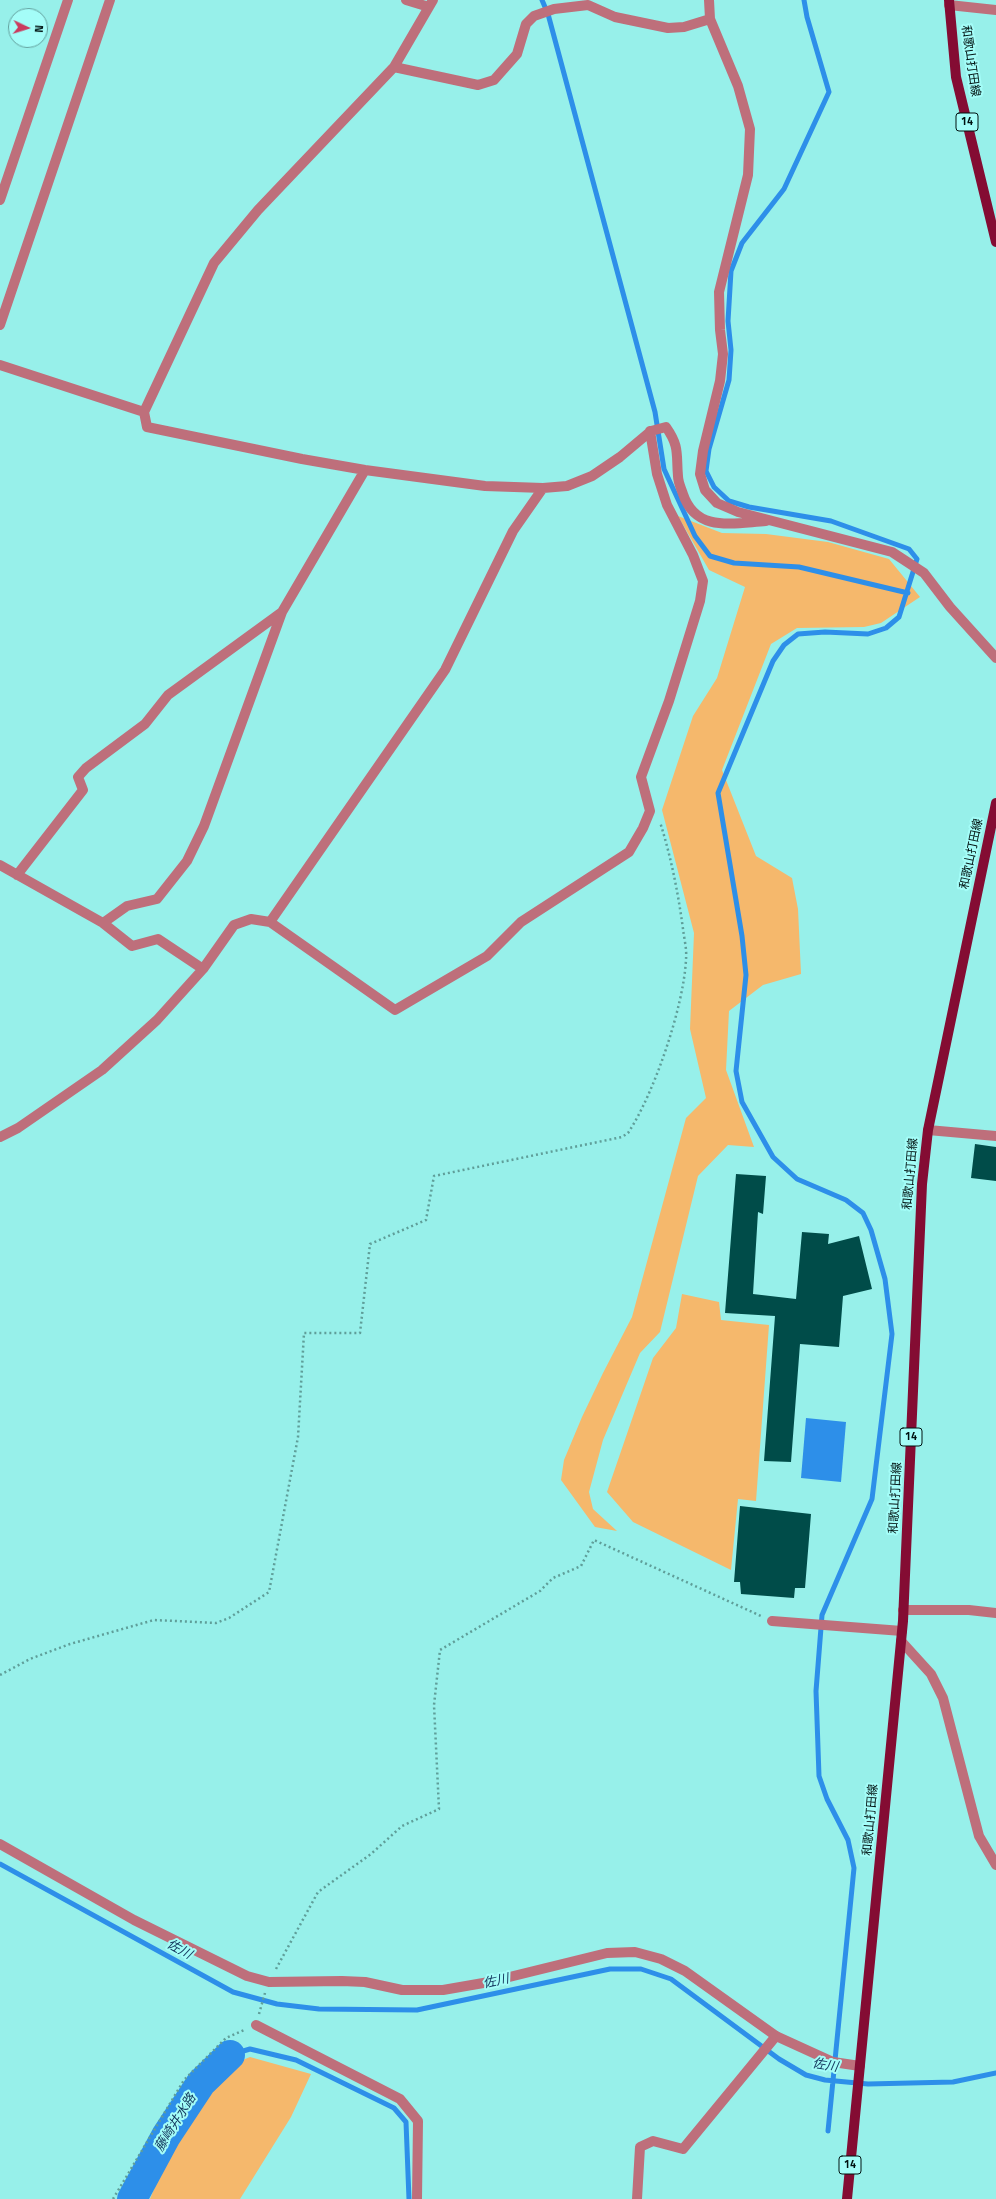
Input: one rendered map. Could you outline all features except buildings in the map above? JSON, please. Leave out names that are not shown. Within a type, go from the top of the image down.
[{"type":"main road","name":"和歌山打田線","points":[[949,2],[956,77],[996,242]]},
{"type":"main road","name":"和歌山打田線","points":[[847,2199],[903,1610],[922,1184],[928,1130],[996,803]]},
{"type":"street","points":[[0,200],[68,0]]},
{"type":"street","points":[[0,325],[110,0]]},
{"type":"street","points":[[406,0],[431,3],[394,67],[258,210],[214,263],[144,412],[147,427],[302,459],[365,470],[485,486],[543,488],[567,486],[592,476],[620,457],[650,431],[666,427],[676,442],[678,479],[686,505],[697,517],[718,524],[766,521]]},
{"type":"street","points":[[709,0],[710,19],[738,86],[750,129],[748,175],[720,292],[720,330],[723,354],[720,381],[703,451],[700,474],[705,490],[716,502],[738,512],[766,521],[892,552],[924,573],[950,607],[996,658]]},
{"type":"street","points":[[949,2],[996,10]]},
{"type":"street","points":[[394,67],[478,85],[494,80],[517,54],[526,24],[534,16],[554,9],[588,5],[615,17],[668,28],[684,27],[710,19]]},
{"type":"street","points":[[0,365],[144,412]]},
{"type":"street","points":[[0,1137],[18,1128],[102,1070],[157,1020],[203,969],[234,925],[251,919],[270,922],[395,1010],[487,956],[521,922],[629,852],[643,828],[650,811],[642,776],[670,701],[700,600],[702,581],[693,555],[667,505],[657,474],[650,431]]},
{"type":"street","points":[[103,923],[127,906],[157,899],[187,861],[204,826],[282,612],[365,470]]},
{"type":"street","points":[[270,922],[445,670],[513,531],[543,488]]},
{"type":"street","points":[[17,876],[83,790],[78,777],[86,768],[145,724],[168,695],[282,612]]},
{"type":"street","points":[[0,865],[17,876],[103,923],[132,946],[158,938],[203,969]]},
{"type":"street","points":[[928,1130],[996,1136]]},
{"type":"street","points":[[903,1610],[969,1610],[996,1613]]},
{"type":"street","points":[[772,1621],[901,1636],[931,1674],[943,1698],[978,1836],[996,1866]]},
{"type":"street","points":[[0,1844],[134,1920],[267,1985],[342,1981],[365,1982],[402,1990],[443,1990],[489,1982],[607,1953],[635,1952],[661,1958],[685,1971],[774,2038],[833,2062],[860,2071]]},
{"type":"street","points":[[256,2025],[400,2099],[418,2121],[417,2199]]},
{"type":"street","points":[[637,2199],[640,2146],[653,2141],[683,2149],[774,2038]]},
{"type":"path","points":[[0,1675],[30,1659],[70,1644],[154,1620],[216,1623],[229,1618],[269,1592],[298,1437],[304,1333],[360,1332],[370,1244],[426,1220],[434,1176],[622,1137],[628,1133],[649,1092],[664,1051],[681,999],[686,958],[671,859],[658,816],[650,811]]},
{"type":"path","points":[[113,2199],[184,2080],[226,2038],[256,2025],[267,1985],[318,1892],[371,1854],[402,1826],[439,1809],[434,1705],[440,1650],[540,1591],[553,1578],[581,1566],[594,1540],[772,1621]]},
{"type":"shaded area","points":[[678,516],[722,533],[766,534],[828,542],[889,559],[920,597],[881,623],[864,627],[797,628],[771,644],[722,770],[756,856],[792,878],[798,909],[801,974],[763,985],[729,1011],[726,1070],[754,1147],[728,1145],[698,1176],[660,1332],[640,1353],[603,1440],[589,1492],[593,1509],[617,1531],[595,1527],[561,1480],[564,1460],[582,1417],[632,1317],[686,1118],[706,1098],[690,1029],[694,933],[662,810],[693,716],[717,678],[745,587],[709,570]]},
{"type":"shaded area","points":[[682,1294],[719,1302],[721,1320],[769,1325],[756,1501],[738,1499],[731,1570],[633,1522],[607,1492],[653,1358],[676,1328]]},
{"type":"shaded area","points":[[250,2057],[311,2074],[291,2117],[240,2199],[150,2199],[171,2146],[226,2067]]},
{"type":"water","points":[[806,1418],[846,1422],[841,1482],[801,1478]]},
{"type":"waterway","points":[[542,0],[548,14],[655,412],[664,469],[695,536],[710,556],[734,563],[799,567],[908,593]]},
{"type":"waterway","points":[[804,0],[807,17],[829,92],[784,189],[742,243],[731,271],[728,321],[731,350],[729,380],[709,449],[706,471],[714,487],[729,501],[749,507],[831,521],[909,549],[917,559],[899,617],[886,628],[868,634],[825,632],[798,634],[784,645],[773,661],[718,793],[742,936],[746,975],[736,1071],[742,1102],[773,1157],[797,1179],[846,1200],[863,1213],[871,1230],[885,1279],[892,1334],[872,1499],[822,1615],[816,1691],[819,1776],[827,1799],[848,1840],[854,1868],[828,2131]]},
{"type":"waterway","name":"佐川","points":[[0,1864],[233,1992],[277,2004],[319,2009],[417,2010],[610,1969],[641,1969],[671,1979],[779,2059],[806,2075],[825,2080],[868,2084],[953,2082],[996,2073]]},
{"type":"waterway","points":[[230,2055],[250,2049],[296,2060],[394,2108],[406,2122],[409,2199]]},
{"type":"waterway","name":"藤崎井水路","points":[[132,2199],[166,2136],[201,2083],[230,2055]]}]
